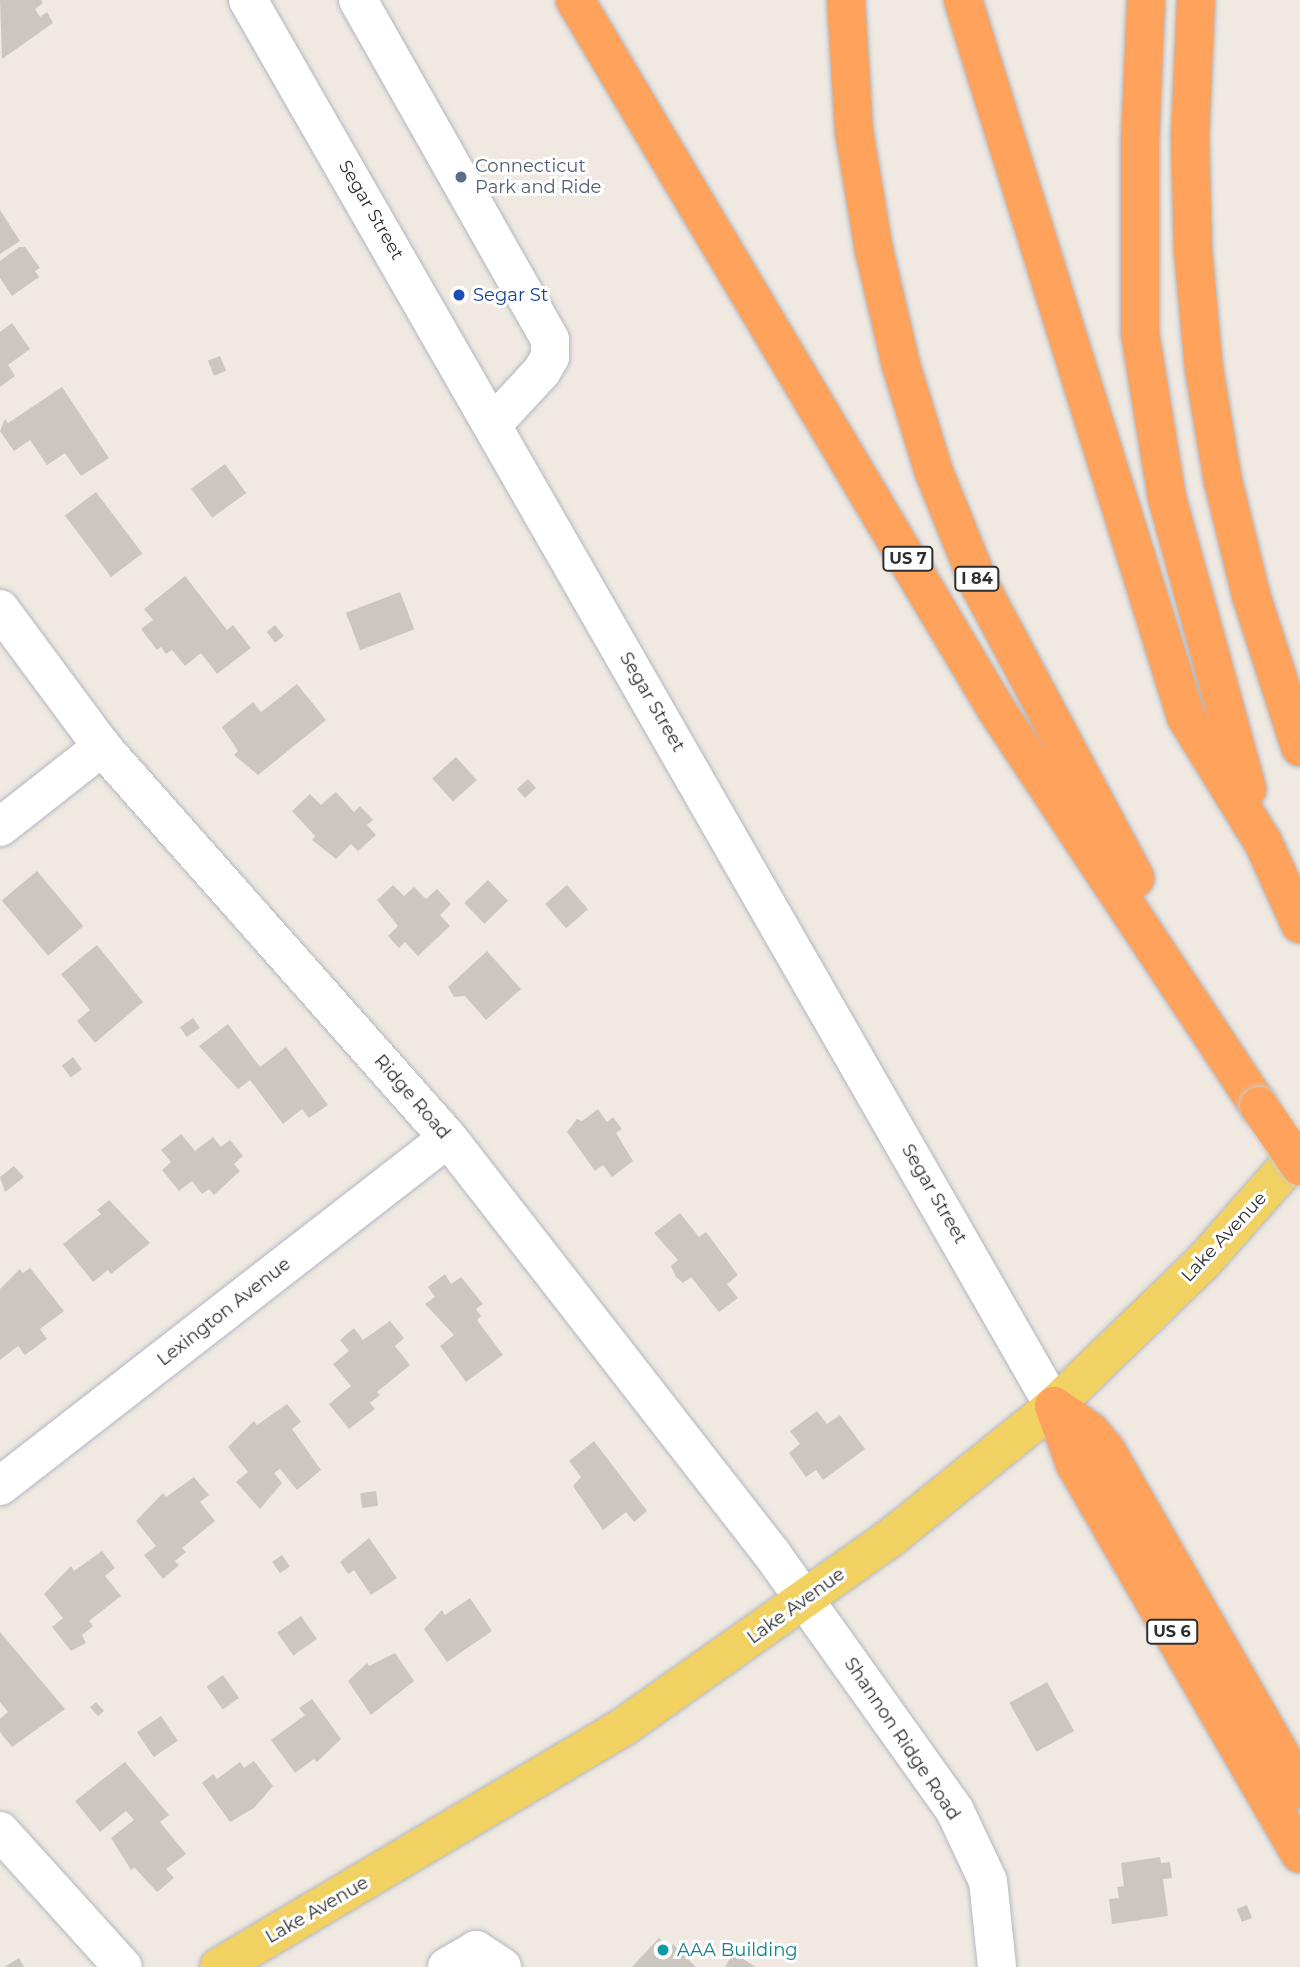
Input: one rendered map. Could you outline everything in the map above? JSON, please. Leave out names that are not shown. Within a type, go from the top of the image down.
[{"type":"highway","name":"US 7","points":[[575,0],[996,709],[1259,1106]]},
{"type":"highway","name":"I 84","points":[[846,0],[854,131],[874,250],[901,365],[934,472],[980,586],[1031,688],[1259,1106],[1300,1167]]},
{"type":"highway","points":[[963,0],[1186,717],[1263,842],[1300,924]]},
{"type":"highway","points":[[1146,0],[1139,143],[1140,333],[1167,498],[1263,842]]},
{"type":"highway","points":[[1196,0],[1189,135],[1193,251],[1204,369],[1223,481],[1251,595],[1300,747]]},
{"type":"highway","points":[[1054,1406],[1090,1431],[1106,1450],[1300,1789]]},
{"type":"highway","name":"US 6","points":[[1054,1406],[1075,1464],[1300,1854]]},
{"type":"main road","name":"Lake Avenue","points":[[219,1967],[535,1782],[806,1600],[1054,1406],[1203,1262],[1300,1152]]},
{"type":"street","name":"Segar Street","points":[[248,0],[1054,1406]]},
{"type":"street","points":[[358,0],[550,340],[550,357],[542,371],[493,424]]},
{"type":"street","name":"Ridge Road","points":[[0,609],[102,747],[448,1138],[806,1600]]},
{"type":"street","points":[[0,827],[102,747]]},
{"type":"street","name":"Lexington Avenue","points":[[0,1486],[448,1138]]},
{"type":"street","name":"Shannon Ridge Road","points":[[806,1600],[955,1811],[988,1881],[997,1967]]},
{"type":"street","points":[[0,1831],[123,1967]]},
{"type":"street","points":[[447,1967],[476,1950],[502,1967]]},
{"type":"building","points":[[0,0],[41,0],[43,3],[35,9],[40,17],[47,12],[53,23],[2,59]]},
{"type":"building","points":[[0,210],[20,241],[0,254]]},
{"type":"building","points":[[19,247],[25,247],[40,268],[35,271],[39,277],[12,296],[0,278],[0,261]]},
{"type":"building","points":[[12,323],[30,349],[8,365],[15,376],[0,387],[0,332]]},
{"type":"building","points":[[220,356],[226,371],[214,376],[208,361]]},
{"type":"building","points":[[62,387],[109,458],[81,476],[65,453],[47,465],[30,440],[14,451],[0,431],[5,419],[8,423]]},
{"type":"building","points":[[225,464],[246,493],[212,518],[191,489]]},
{"type":"building","points":[[96,492],[142,553],[111,577],[65,515]]},
{"type":"building","points":[[185,576],[227,630],[233,625],[251,648],[217,674],[201,653],[185,666],[172,650],[166,654],[161,647],[157,650],[141,629],[153,620],[144,609]]},
{"type":"building","points":[[400,592],[414,629],[360,650],[346,613]]},
{"type":"building","points":[[275,625],[284,636],[275,643],[266,632]]},
{"type":"building","points":[[297,684],[326,720],[258,775],[234,755],[238,751],[222,727],[253,702],[261,712]]},
{"type":"building","points":[[456,757],[477,780],[453,801],[432,778]]},
{"type":"building","points":[[528,779],[536,788],[525,798],[517,789]]},
{"type":"building","points":[[336,792],[354,812],[360,806],[373,820],[367,825],[376,835],[358,851],[351,844],[336,859],[312,840],[315,836],[292,811],[310,794],[321,805]]},
{"type":"building","points":[[37,871],[83,926],[48,956],[2,901]]},
{"type":"building","points":[[488,880],[508,901],[484,924],[464,903]]},
{"type":"building","points":[[393,885],[404,896],[414,887],[426,899],[437,889],[451,904],[440,915],[450,926],[418,956],[405,942],[399,948],[388,936],[398,926],[377,900]]},
{"type":"building","points":[[567,885],[588,909],[566,928],[545,904]]},
{"type":"building","points":[[97,945],[143,1002],[95,1043],[77,1021],[90,1010],[61,974]]},
{"type":"building","points":[[487,951],[521,989],[486,1020],[465,996],[454,997],[448,987]]},
{"type":"building","points":[[193,1018],[200,1028],[187,1037],[180,1027]]},
{"type":"building","points":[[228,1024],[260,1067],[286,1047],[328,1105],[309,1118],[302,1109],[283,1124],[250,1080],[238,1089],[199,1046]]},
{"type":"building","points":[[73,1057],[82,1069],[71,1077],[62,1065]]},
{"type":"building","points":[[598,1109],[607,1122],[613,1117],[622,1129],[616,1133],[633,1161],[612,1177],[603,1165],[595,1171],[567,1132],[577,1119],[582,1121]]},
{"type":"building","points":[[181,1134],[195,1151],[213,1137],[221,1147],[230,1140],[243,1156],[234,1164],[240,1171],[214,1195],[209,1189],[202,1194],[192,1181],[179,1191],[162,1170],[171,1162],[161,1150]]},
{"type":"building","points":[[14,1166],[24,1177],[5,1192],[0,1177]]},
{"type":"building","points":[[109,1200],[150,1243],[111,1274],[108,1270],[93,1282],[63,1244],[101,1214],[97,1210]]},
{"type":"building","points":[[680,1213],[699,1237],[706,1232],[738,1275],[727,1284],[738,1298],[719,1312],[691,1277],[683,1283],[676,1277],[671,1266],[678,1260],[654,1233]]},
{"type":"building","points":[[30,1268],[64,1311],[40,1329],[47,1339],[25,1355],[18,1346],[0,1360],[0,1289],[20,1269],[23,1273]]},
{"type":"building","points":[[445,1274],[451,1284],[461,1277],[483,1304],[476,1309],[481,1316],[477,1320],[503,1355],[466,1382],[440,1346],[454,1335],[425,1304],[435,1297],[428,1287]]},
{"type":"building","points":[[390,1321],[404,1338],[395,1346],[410,1365],[377,1392],[380,1395],[370,1403],[375,1409],[349,1429],[329,1404],[351,1386],[333,1364],[349,1351],[340,1340],[354,1328],[363,1340]]},
{"type":"building","points":[[287,1404],[301,1422],[292,1429],[321,1470],[297,1490],[280,1469],[274,1473],[282,1483],[260,1509],[236,1482],[248,1472],[228,1447],[254,1421],[257,1425]]},
{"type":"building","points":[[817,1411],[827,1424],[840,1415],[865,1449],[823,1480],[816,1470],[806,1477],[789,1453],[800,1444],[790,1431]]},
{"type":"building","points":[[594,1441],[647,1511],[634,1522],[626,1512],[603,1530],[573,1486],[581,1477],[569,1461]]},
{"type":"building","points":[[194,1477],[209,1495],[200,1502],[215,1521],[182,1548],[186,1552],[175,1561],[179,1565],[163,1579],[144,1555],[156,1546],[136,1521],[163,1493],[166,1497]]},
{"type":"building","points":[[376,1491],[378,1506],[362,1508],[360,1493]]},
{"type":"building","points":[[369,1538],[397,1578],[371,1595],[354,1570],[348,1574],[340,1562]]},
{"type":"building","points":[[102,1551],[115,1568],[105,1576],[121,1596],[89,1621],[93,1626],[82,1635],[86,1643],[71,1651],[52,1627],[63,1618],[44,1594],[71,1566],[74,1571]]},
{"type":"building","points":[[282,1555],[290,1567],[280,1573],[272,1562]]},
{"type":"building","points":[[470,1598],[492,1631],[447,1662],[424,1629],[442,1610],[445,1615]]},
{"type":"building","points":[[301,1616],[317,1639],[293,1656],[277,1633]]},
{"type":"building","points":[[0,1632],[65,1709],[12,1747],[0,1732],[0,1719],[8,1712],[0,1702]]},
{"type":"building","points":[[395,1653],[414,1681],[371,1715],[348,1681],[367,1663],[369,1666]]},
{"type":"building","points":[[223,1675],[239,1698],[223,1709],[207,1686]]},
{"type":"building","points":[[1047,1682],[1074,1731],[1037,1752],[1009,1703]]},
{"type":"building","points":[[312,1699],[341,1739],[317,1762],[314,1759],[295,1773],[271,1740],[305,1715],[299,1708]]},
{"type":"building","points":[[96,1702],[104,1711],[98,1716],[90,1707]]},
{"type":"building","points":[[161,1716],[178,1741],[154,1757],[137,1732]]},
{"type":"building","points":[[254,1761],[273,1786],[254,1808],[230,1822],[202,1783],[213,1774],[217,1779],[240,1762],[244,1768]]},
{"type":"building","points":[[125,1762],[169,1815],[160,1822],[186,1854],[166,1869],[174,1878],[157,1892],[134,1867],[131,1870],[111,1838],[134,1820],[126,1811],[100,1832],[75,1801]]},
{"type":"building","points":[[1160,1857],[1161,1863],[1170,1862],[1172,1878],[1163,1879],[1168,1916],[1112,1924],[1109,1899],[1119,1898],[1117,1887],[1124,1886],[1121,1863]]},
{"type":"building","points":[[1247,1905],[1252,1918],[1242,1922],[1237,1909]]},
{"type":"building","name":"AAA Building","points":[[659,1938],[670,1948],[673,1944],[696,1967],[632,1967]]},
{"type":"building","name":"AAA Building","points":[[733,1953],[756,1967],[725,1967]]},
{"type":"building","points":[[19,1958],[24,1967],[4,1967]]},
{"type":"place","name":"Connecticut Park and Ride","points":[[461,177]]},
{"type":"place","name":"Segar St","points":[[459,295]]},
{"type":"place","name":"AAA Building","points":[[663,1950]]}]
